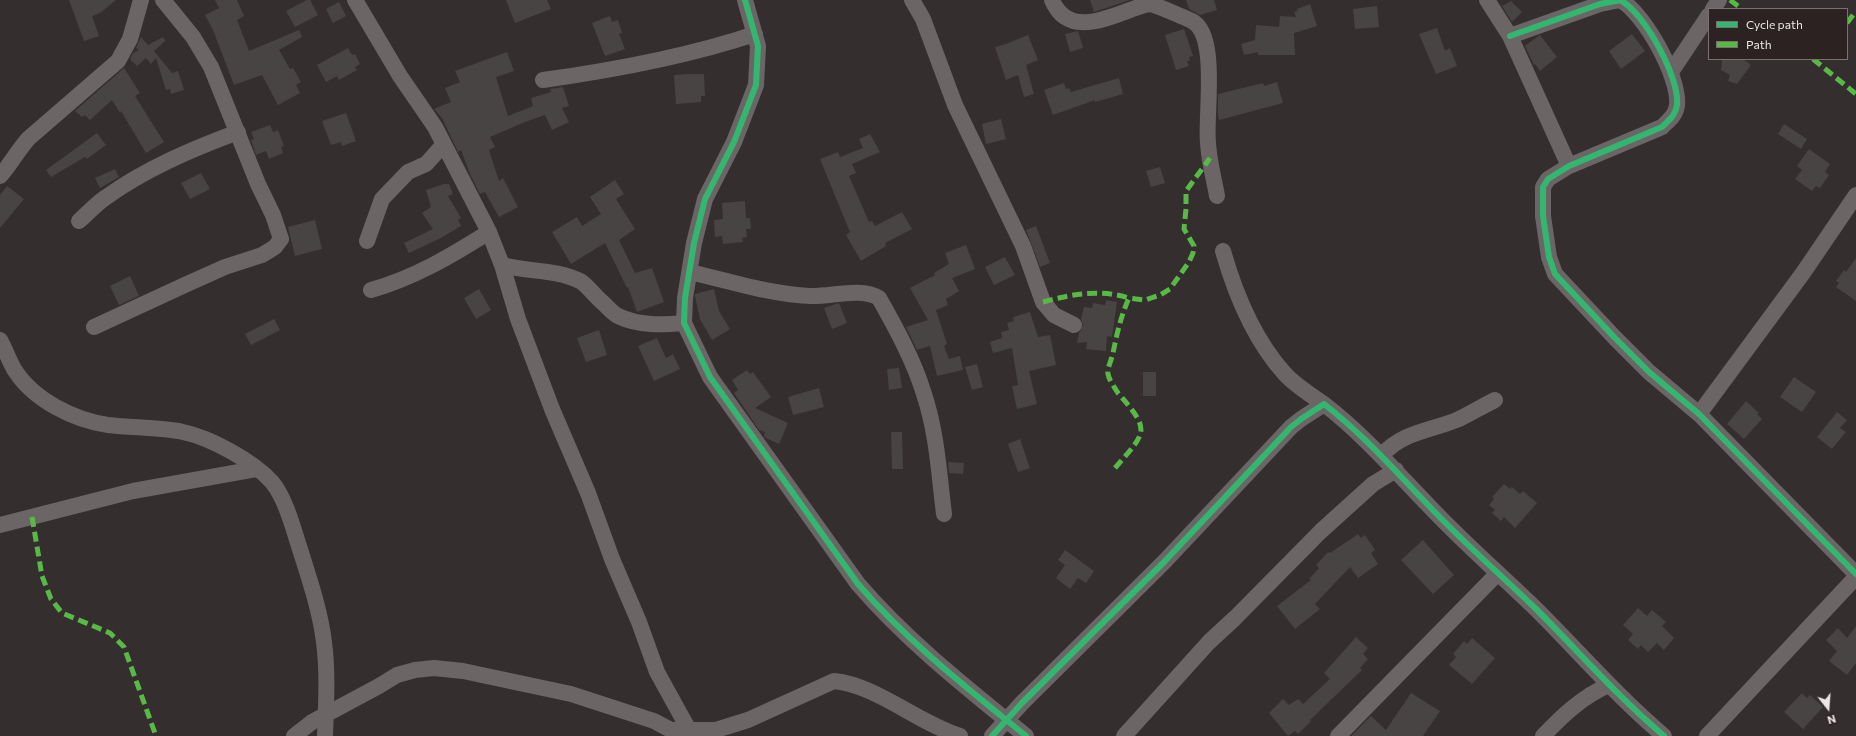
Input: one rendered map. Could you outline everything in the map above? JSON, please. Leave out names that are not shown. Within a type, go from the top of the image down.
[{"type":"street","points":[[0,176],[7,169],[18,150],[29,138],[118,61],[130,39],[141,0]]},
{"type":"street","points":[[94,327],[213,273],[262,255],[279,243],[281,239],[279,230],[211,67],[202,50],[163,0]]},
{"type":"street","points":[[355,0],[400,76],[423,108],[444,144],[489,232],[502,265],[526,342],[552,409],[588,493],[612,559],[639,622],[679,732]]},
{"type":"street","points":[[745,0],[758,46],[756,84],[734,142],[705,199],[694,243],[684,323],[710,377],[858,584],[882,612],[917,645],[953,677],[1026,736]]},
{"type":"street","points":[[912,0],[923,19],[955,105],[968,134],[1023,246],[1043,302],[1054,315],[1074,325]]},
{"type":"street","points":[[1052,0],[1055,8],[1068,20],[1082,23],[1106,19],[1144,5],[1152,4],[1195,22],[1203,32],[1208,54],[1208,142],[1217,196]]},
{"type":"street","points":[[1487,0],[1510,36],[1569,166]]},
{"type":"street","points":[[1510,36],[1600,4],[1620,0],[1626,3],[1638,16],[1662,53],[1671,72],[1676,90],[1677,105],[1673,117],[1662,127],[1569,166],[1548,179],[1543,187],[1542,216],[1548,257],[1555,274],[1615,338],[1649,372],[1698,414],[1856,575],[1707,736]]},
{"type":"street","points":[[1714,8],[1720,0]]},
{"type":"street","points":[[1671,72],[1708,16]]},
{"type":"street","points":[[543,80],[638,65],[710,49],[755,34]]},
{"type":"street","points":[[80,220],[104,198],[128,183],[193,149],[238,132]]},
{"type":"street","points":[[367,241],[382,199],[408,172],[426,164],[444,144]]},
{"type":"street","points":[[1698,414],[1803,273],[1856,195]]},
{"type":"street","points":[[371,290],[397,283],[420,272],[462,250],[489,232]]},
{"type":"street","points":[[1223,251],[1243,307],[1271,355],[1285,374],[1304,391],[1324,404],[1348,423],[1382,455],[1431,508],[1609,685],[1664,736]]},
{"type":"street","points":[[502,265],[517,269],[540,270],[581,281],[591,293],[617,315],[637,322],[661,325],[684,323]]},
{"type":"street","points":[[690,272],[748,286],[791,294],[833,296],[871,293],[879,298],[906,351],[925,395],[935,437],[944,514]]},
{"type":"street","points":[[0,340],[15,370],[34,391],[50,403],[75,417],[107,424],[184,432],[210,442],[247,461],[272,483],[284,503],[313,593],[324,642],[326,715],[325,736]]},
{"type":"street","points":[[1382,455],[1392,444],[1409,436],[1459,419],[1495,400]]},
{"type":"street","points":[[992,736],[1022,703],[1165,561],[1291,427],[1309,412],[1324,404]]},
{"type":"street","points":[[0,525],[133,492],[256,468]]},
{"type":"street","points":[[1124,736],[1209,642],[1241,613],[1321,531],[1373,484],[1396,470]]},
{"type":"street","points":[[1338,736],[1498,573]]},
{"type":"street","points":[[294,736],[312,722],[397,675],[416,670],[434,668],[477,673],[571,694],[654,721],[679,732],[716,730],[748,720],[834,681],[845,682],[877,696],[943,731],[960,736]]},
{"type":"street","points":[[1543,736],[1560,719],[1594,692],[1609,685]]},
{"type":"building","points":[[69,0],[116,0],[100,13],[92,16],[99,36],[84,41]]},
{"type":"building","points":[[215,0],[237,0],[244,16],[237,20],[249,51],[299,30],[302,37],[279,50],[290,69],[293,68],[301,82],[296,85],[300,93],[278,105],[262,75],[234,85],[213,30],[205,15],[219,8]]},
{"type":"building","points":[[307,0],[310,0],[318,15],[295,27],[286,11]]},
{"type":"building","points":[[506,0],[547,0],[551,9],[515,23]]},
{"type":"building","points":[[1090,0],[1130,0],[1094,12]]},
{"type":"building","points":[[1186,0],[1214,0],[1217,10],[1200,15],[1189,9]]},
{"type":"building","points":[[1511,1],[1522,12],[1512,22],[1502,6]]},
{"type":"building","points":[[339,2],[346,16],[333,23],[326,9]]},
{"type":"building","points":[[1310,4],[1317,26],[1294,33],[1295,55],[1258,55],[1258,52],[1244,55],[1241,44],[1255,40],[1256,25],[1279,27],[1280,16],[1296,17],[1294,12],[1298,11],[1297,9]]},
{"type":"building","points":[[1377,6],[1379,27],[1355,29],[1353,9]]},
{"type":"building","points":[[610,16],[612,22],[618,20],[622,33],[619,34],[625,49],[605,56],[592,23]]},
{"type":"building","points":[[1437,28],[1445,51],[1450,48],[1457,66],[1436,74],[1419,34]]},
{"type":"building","points":[[1184,29],[1193,56],[1189,57],[1190,61],[1187,61],[1189,66],[1176,70],[1165,35]]},
{"type":"building","points":[[1078,31],[1083,48],[1070,52],[1065,34]]},
{"type":"building","points":[[1632,34],[1645,51],[1621,69],[1609,51]]},
{"type":"building","points":[[1028,35],[1038,60],[1026,65],[1034,94],[1024,97],[1018,75],[1006,80],[995,47]]},
{"type":"building","points":[[1540,35],[1557,57],[1540,71],[1535,64],[1534,65],[1525,46]]},
{"type":"building","points":[[141,37],[148,45],[163,37],[165,41],[154,51],[172,73],[178,71],[184,90],[171,94],[170,89],[166,90],[156,58],[151,64],[146,58],[137,66],[130,59],[133,53],[139,50],[136,48]]},
{"type":"building","points":[[348,48],[352,55],[355,54],[360,64],[355,67],[357,70],[339,80],[337,76],[326,82],[317,65]]},
{"type":"building","points":[[507,52],[514,71],[496,77],[508,116],[533,106],[531,98],[551,92],[550,89],[563,87],[569,106],[562,108],[569,122],[552,130],[545,115],[490,137],[495,147],[489,150],[499,181],[503,178],[518,207],[499,217],[485,192],[480,194],[470,174],[461,150],[458,152],[442,118],[434,109],[451,102],[445,88],[460,82],[455,71]]},
{"type":"building","points":[[1722,60],[1744,60],[1751,65],[1737,84],[1728,81],[1730,75],[1721,70]]},
{"type":"building","points":[[124,68],[140,93],[135,96],[164,142],[146,153],[121,111],[120,113],[112,100],[90,120],[85,115],[82,117],[75,111]]},
{"type":"building","points":[[704,74],[705,96],[701,96],[701,102],[676,104],[674,75]]},
{"type":"building","points":[[1119,78],[1123,94],[1095,102],[1095,100],[1053,115],[1044,90],[1064,83],[1066,89],[1069,88],[1071,92]]},
{"type":"building","points":[[1277,82],[1283,103],[1219,120],[1218,94],[1263,83],[1264,86]]},
{"type":"building","points":[[346,113],[356,141],[342,146],[341,142],[331,145],[322,121]]},
{"type":"building","points":[[1001,119],[1006,139],[986,144],[982,124]]},
{"type":"building","points":[[1784,124],[1807,139],[1801,149],[1778,134]]},
{"type":"building","points":[[270,125],[273,132],[278,130],[284,146],[281,147],[283,153],[269,159],[266,151],[256,155],[251,140],[254,139],[251,132]]},
{"type":"building","points":[[97,133],[106,145],[87,159],[85,157],[51,177],[46,170]]},
{"type":"building","points":[[870,134],[880,152],[852,164],[856,173],[849,176],[869,222],[872,221],[875,226],[902,212],[912,229],[885,243],[886,246],[861,261],[846,235],[850,232],[820,159],[838,152],[840,157],[863,148],[859,139]]},
{"type":"building","points":[[1809,149],[1830,164],[1825,172],[1829,175],[1820,188],[1816,186],[1812,191],[1795,179],[1802,170],[1797,166]]},
{"type":"building","points":[[1160,167],[1165,183],[1151,187],[1146,171]]},
{"type":"building","points":[[115,169],[119,177],[100,188],[95,178]]},
{"type":"building","points":[[201,173],[210,189],[190,199],[181,183]]},
{"type":"building","points":[[615,180],[624,194],[616,199],[635,229],[619,240],[635,273],[652,268],[664,302],[637,312],[628,287],[627,288],[605,243],[571,264],[552,232],[577,217],[582,226],[601,214],[590,197]]},
{"type":"building","points":[[444,184],[449,184],[453,194],[448,196],[461,218],[458,220],[461,226],[441,238],[409,253],[404,243],[433,229],[422,213],[431,207],[426,190]]},
{"type":"building","points":[[7,186],[24,199],[0,228],[0,195]]},
{"type":"building","points":[[745,201],[746,218],[750,218],[751,229],[746,229],[747,237],[742,238],[743,242],[723,244],[722,236],[715,237],[714,220],[723,219],[722,203]]},
{"type":"building","points":[[315,220],[322,249],[295,256],[288,227]]},
{"type":"building","points":[[1036,226],[1050,263],[1040,267],[1026,230]]},
{"type":"building","points":[[966,245],[975,269],[952,278],[959,291],[946,299],[948,305],[936,310],[947,344],[944,346],[949,359],[960,356],[963,370],[937,376],[930,346],[917,350],[906,327],[928,320],[910,288],[935,275],[934,273],[949,264],[945,253]]},
{"type":"building","points":[[1005,257],[1015,275],[994,285],[985,267]]},
{"type":"building","points":[[1856,258],[1856,301],[1836,287],[1839,283],[1836,281],[1844,270],[1846,272]]},
{"type":"building","points":[[130,276],[139,296],[119,305],[110,286]]},
{"type":"building","points":[[479,289],[491,310],[476,319],[464,298]]},
{"type":"building","points":[[714,289],[719,311],[730,329],[712,340],[700,319],[695,294]]},
{"type":"building","points":[[1106,300],[1117,302],[1112,337],[1107,336],[1106,351],[1086,349],[1087,342],[1077,343],[1079,333],[1083,325],[1081,319],[1084,307],[1092,308],[1093,303],[1105,305]]},
{"type":"building","points":[[839,303],[847,323],[832,329],[824,308]]},
{"type":"building","points":[[1030,312],[1038,337],[1050,335],[1056,365],[1029,371],[1037,404],[1017,409],[1012,386],[1018,385],[1012,348],[993,353],[990,342],[1002,338],[1001,332],[1009,330],[1007,323],[1014,321],[1013,317]]},
{"type":"building","points":[[274,319],[280,330],[251,345],[245,334]]},
{"type":"building","points":[[599,330],[607,355],[586,362],[577,338]]},
{"type":"building","points":[[657,338],[666,358],[673,354],[680,369],[654,381],[638,346]]},
{"type":"building","points":[[977,364],[983,387],[972,390],[965,367]]},
{"type":"building","points":[[899,368],[902,388],[889,390],[887,369]]},
{"type":"building","points":[[747,370],[750,374],[753,372],[771,397],[755,408],[788,423],[779,444],[764,436],[765,432],[759,430],[734,393],[738,390],[732,380]]},
{"type":"building","points":[[1143,372],[1156,372],[1156,396],[1143,396]]},
{"type":"building","points":[[1794,377],[1816,392],[1802,412],[1780,397]]},
{"type":"building","points":[[819,388],[824,407],[793,415],[788,397]]},
{"type":"building","points":[[1746,401],[1759,413],[1757,414],[1762,419],[1744,439],[1727,424]]},
{"type":"building","points":[[1837,412],[1847,420],[1840,428],[1846,432],[1832,449],[1817,437]]},
{"type":"building","points":[[891,432],[902,432],[903,469],[892,469]]},
{"type":"building","points":[[1020,439],[1030,468],[1018,472],[1008,444]]},
{"type":"building","points":[[948,462],[964,463],[963,474],[949,473]]},
{"type":"building","points":[[1504,484],[1510,489],[1512,487],[1520,494],[1523,491],[1537,503],[1515,528],[1504,517],[1501,521],[1492,513],[1495,510],[1489,505],[1494,499],[1492,497]]},
{"type":"building","points":[[1358,534],[1361,538],[1365,535],[1375,550],[1371,553],[1378,564],[1358,578],[1350,567],[1315,604],[1320,609],[1295,629],[1277,606],[1311,580],[1309,579],[1319,568],[1316,565],[1328,552],[1330,553]]},
{"type":"building","points":[[1423,540],[1454,575],[1433,594],[1401,560]]},
{"type":"building","points":[[1065,550],[1094,571],[1086,583],[1078,578],[1070,589],[1056,578],[1065,565],[1058,560]]},
{"type":"building","points":[[1638,608],[1647,616],[1652,610],[1666,622],[1662,626],[1674,638],[1664,650],[1657,643],[1648,652],[1641,645],[1638,649],[1628,640],[1633,634],[1623,625]]},
{"type":"building","points":[[1856,626],[1856,663],[1847,675],[1829,661],[1837,651],[1826,640],[1838,628],[1847,638]]},
{"type":"building","points":[[1356,637],[1368,648],[1363,654],[1368,659],[1360,668],[1362,670],[1310,720],[1311,721],[1298,734],[1295,731],[1288,736],[1269,713],[1283,699],[1289,705],[1298,699],[1303,704],[1330,679],[1324,673]]},
{"type":"building","points":[[1472,638],[1495,658],[1472,684],[1449,665],[1456,657],[1453,654],[1464,641],[1467,644]]},
{"type":"building","points":[[1411,693],[1440,711],[1423,736],[1351,736],[1371,716],[1386,730]]},
{"type":"building","points":[[1802,693],[1807,698],[1810,695],[1823,707],[1803,729],[1784,712]]},
{"type":"marked path","points":[[1730,0],[1741,8]]},
{"type":"marked path","points":[[1848,22],[1856,11]]},
{"type":"marked path","points":[[1814,60],[1856,94]]},
{"type":"marked path","points":[[1115,468],[1134,446],[1141,431],[1140,424],[1136,416],[1118,393],[1108,374],[1121,318],[1129,298],[1145,300],[1160,295],[1170,289],[1189,262],[1194,246],[1184,229],[1186,191],[1210,158]]},
{"type":"marked path","points":[[1043,302],[1075,295],[1097,293],[1118,295],[1129,298]]},
{"type":"marked path","points":[[32,517],[42,576],[51,599],[62,613],[110,633],[124,647],[156,736]]},
{"type":"cycle path","points":[[745,0],[758,46],[756,85],[734,142],[705,199],[694,243],[685,298],[684,323],[710,377],[858,584],[918,645],[960,682],[1026,736]]},
{"type":"cycle path","points":[[1510,36],[1600,4],[1620,0],[1629,7],[1649,31],[1659,47],[1673,79],[1677,105],[1675,112],[1662,127],[1569,166],[1548,179],[1543,187],[1543,216],[1549,257],[1555,274],[1649,372],[1699,414],[1856,574]]},
{"type":"cycle path","points":[[992,736],[1022,703],[1165,561],[1291,427],[1324,404],[1353,428],[1456,534],[1537,610],[1615,690],[1664,736]]}]
